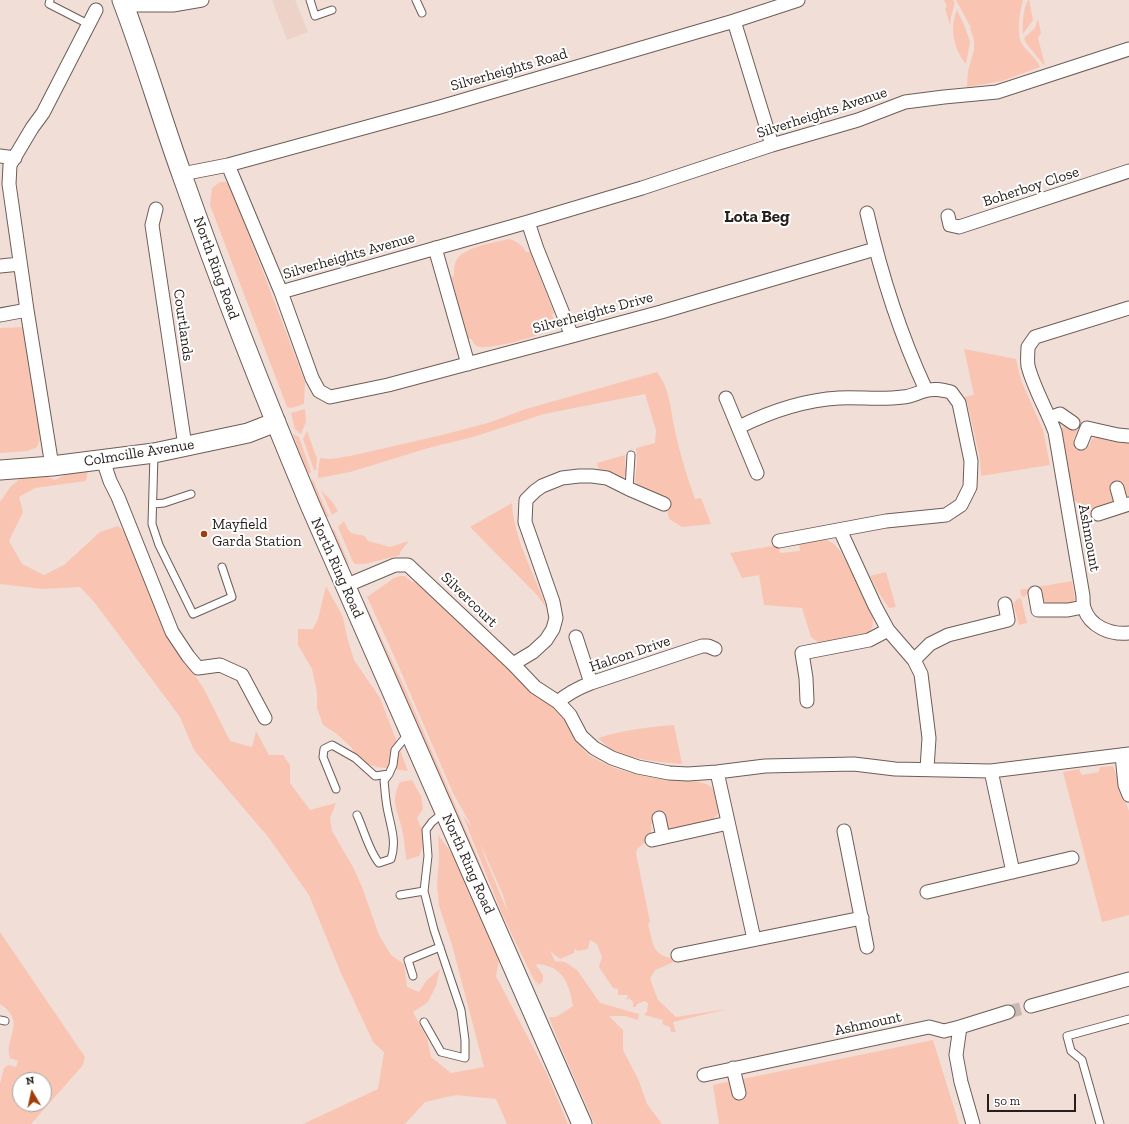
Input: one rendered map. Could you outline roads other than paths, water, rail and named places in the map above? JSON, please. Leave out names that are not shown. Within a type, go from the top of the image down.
[{"type":"main road","name":"North Ring Road","points":[[123,2],[223,289],[307,499],[582,1124]]},
{"type":"main road","name":"Colmcille Avenue","points":[[0,470],[52,466],[154,453],[248,433],[276,422]]},
{"type":"street","points":[[123,2],[173,5],[202,0]]},
{"type":"street","name":"Silverheights Road","points":[[182,174],[228,165],[440,107],[734,21],[798,0]]},
{"type":"street","points":[[52,466],[20,264],[9,184],[10,165],[32,128],[43,113],[96,10]]},
{"type":"street","points":[[734,21],[772,145]]},
{"type":"street","name":"Silverheights Avenue","points":[[319,391],[312,378],[281,292],[649,186],[772,145],[858,120],[905,102],[998,92],[1129,49]]},
{"type":"street","points":[[0,156],[15,158]]},
{"type":"street","points":[[228,165],[281,292]]},
{"type":"street","name":"Boherboy Close","points":[[948,216],[950,224],[959,227],[1129,171]]},
{"type":"street","name":"Courtlands","points":[[156,209],[152,225],[185,446]]},
{"type":"street","points":[[867,213],[875,249],[892,303],[926,390]]},
{"type":"street","points":[[528,222],[536,249],[572,336]]},
{"type":"street","name":"Silverheights Avenue","points":[[435,248],[468,364]]},
{"type":"street","name":"Silverheights Drive","points":[[319,391],[330,397],[388,386],[661,312],[875,249]]},
{"type":"street","points":[[0,266],[20,264]]},
{"type":"street","name":"Ashmount","points":[[1129,308],[1036,337],[1028,347],[1028,364],[1035,387],[1055,432],[1084,607],[1088,616],[1095,624],[1105,630],[1120,634],[1129,633]]},
{"type":"street","points":[[0,314],[27,310]]},
{"type":"street","points":[[739,427],[757,418],[815,401],[837,398],[905,397],[926,390],[938,389],[951,392],[959,403],[971,461],[970,487],[961,504],[946,514],[886,521],[779,541]]},
{"type":"street","points":[[726,398],[757,473]]},
{"type":"street","points":[[1050,418],[1060,414],[1073,423]]},
{"type":"street","points":[[1081,442],[1087,428],[1118,436],[1129,436]]},
{"type":"street","points":[[104,460],[110,481],[118,497],[172,632],[198,668],[220,665],[242,675],[264,718]]},
{"type":"street","points":[[513,664],[533,652],[546,640],[553,629],[556,618],[553,602],[525,522],[526,500],[534,491],[562,478],[579,476],[607,478],[664,504]]},
{"type":"street","points":[[1098,514],[1126,505],[1117,488]]},
{"type":"street","points":[[840,530],[888,630],[914,660],[921,674],[929,738],[927,769]]},
{"type":"street","name":"Silvercourt","points":[[346,586],[395,565],[408,565],[513,664],[535,687],[558,702],[570,715],[580,736],[594,748],[612,758],[638,767],[669,773],[688,774],[766,766],[854,764],[895,769],[991,771],[1126,755]]},
{"type":"street","points":[[1035,593],[1038,610],[1068,610],[1084,607]]},
{"type":"street","points":[[914,660],[930,644],[948,635],[1008,620],[1005,604]]},
{"type":"street","points":[[807,701],[806,678],[802,653],[869,640],[888,630]]},
{"type":"street","points":[[576,638],[591,684]]},
{"type":"street","name":"Halcon Drive","points":[[558,702],[572,691],[702,646],[708,646],[715,649]]},
{"type":"street","points":[[1126,755],[1125,785],[1129,795]]},
{"type":"street","points":[[991,771],[1013,872]]},
{"type":"street","points":[[717,772],[754,940]]},
{"type":"street","points":[[659,818],[658,838],[728,823]]},
{"type":"street","points":[[844,831],[847,872],[862,918],[868,946]]},
{"type":"street","points":[[927,892],[1072,858]]},
{"type":"street","points":[[678,955],[862,918]]},
{"type":"street","points":[[1031,1006],[1129,979]]},
{"type":"street","name":"Ashmount","points":[[704,1074],[929,1027],[944,1031],[1008,1012]]},
{"type":"street","points":[[960,1027],[956,1055],[960,1082],[973,1124]]},
{"type":"street","points":[[733,1068],[739,1094]]},
{"type":"lane","points":[[50,0],[49,4],[88,24]]},
{"type":"lane","points":[[310,0],[315,16],[332,10]]},
{"type":"lane","points":[[416,0],[422,13]]},
{"type":"lane","points":[[154,453],[152,524],[159,545],[193,614],[232,597],[222,567]]},
{"type":"lane","points":[[629,489],[631,455]]},
{"type":"lane","points":[[153,504],[164,503],[192,494]]},
{"type":"lane","points":[[358,815],[369,841],[372,854],[379,863],[392,859],[395,848],[386,801],[384,781],[393,764],[395,750],[410,733]]},
{"type":"lane","points":[[336,789],[323,757],[324,750],[332,745],[356,758],[375,776],[389,774]]},
{"type":"lane","points":[[424,1022],[441,1052],[465,1058],[465,1040],[460,1010],[434,930],[424,890],[428,856],[426,830],[444,811]]},
{"type":"lane","points":[[400,895],[424,890]]},
{"type":"lane","points":[[413,976],[408,960],[440,947]]},
{"type":"lane","points":[[1100,1124],[1082,1060],[1071,1051],[1067,1036],[1129,1019]]},
{"type":"tunnel","points":[[1008,1012],[1031,1006]]},
{"type":"place","name":"Mayfield Garda Station","points":[[204,534]]},
{"type":"district","name":"Lota Beg","points":[[757,217]]}]
